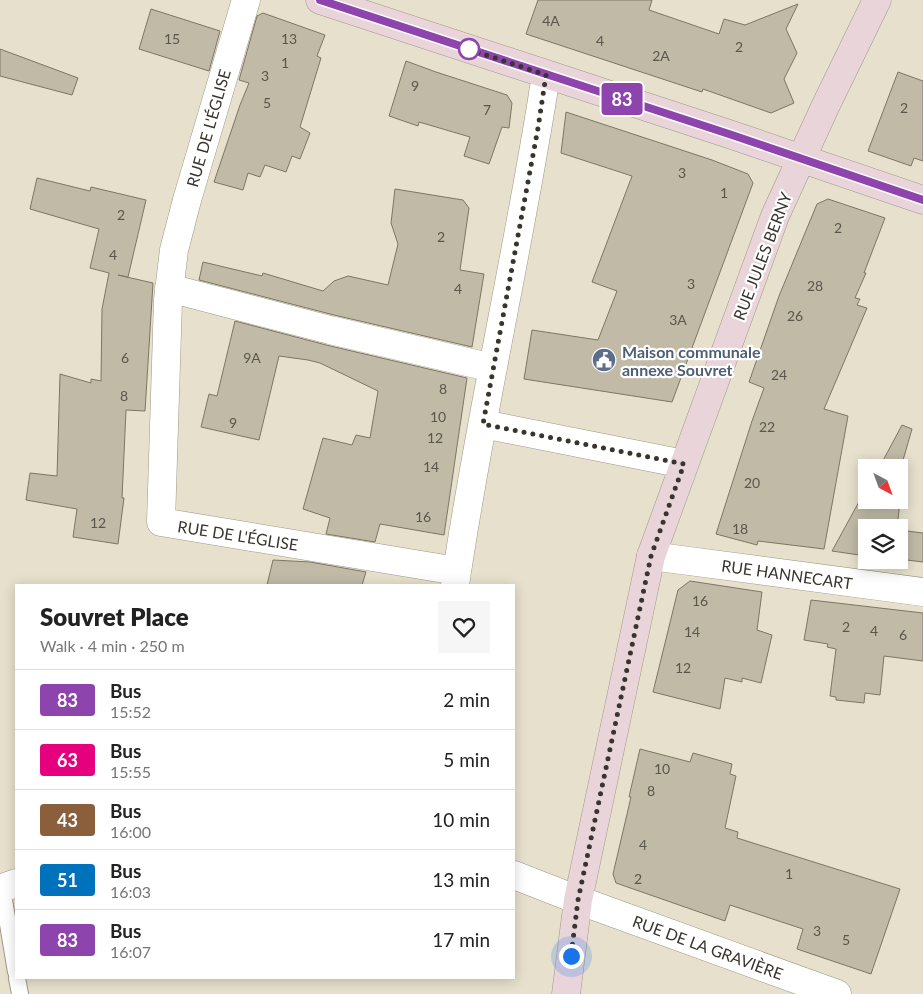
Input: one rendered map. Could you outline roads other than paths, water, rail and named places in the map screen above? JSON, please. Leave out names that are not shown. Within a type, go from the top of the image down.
[{"type":"main road","points":[[320,0],[802,158],[923,200]]},
{"type":"main road","name":"RUE JULES BERNY","points":[[566,994],[578,900],[651,556],[775,216],[877,0]]},
{"type":"street","name":"RUE DE L'ÉGLISE","points":[[246,0],[174,250],[169,288],[161,522],[456,578]]},
{"type":"street","points":[[456,578],[546,75]]},
{"type":"street","points":[[169,288],[330,330],[493,368]]},
{"type":"street","points":[[483,424],[684,464]]},
{"type":"street","name":"RUE HANNECART","points":[[651,556],[923,592]]},
{"type":"street","name":"RUE DE LA GRAVIÈRE","points":[[515,875],[837,994]]},
{"type":"lane","points":[[6,886],[15,963]]},
{"type":"lane","points":[[17,979],[20,994]]},
{"type":"place","name":"Maison communale annexe Souvret","points":[[604,360]]}]
